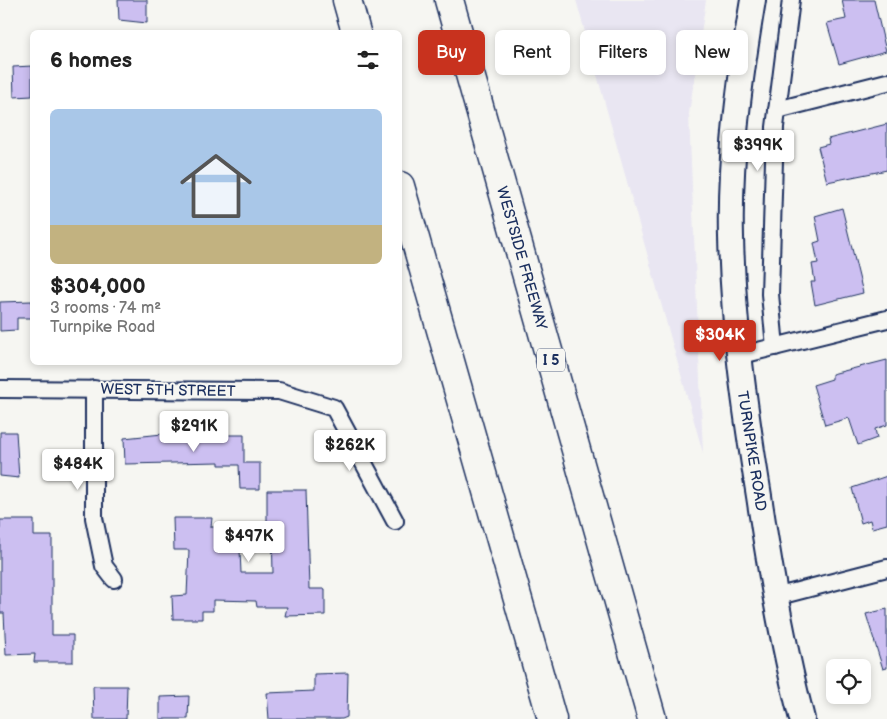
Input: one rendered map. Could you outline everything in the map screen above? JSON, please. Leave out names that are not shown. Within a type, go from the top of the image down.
[{"type":"highway","points":[[347,0],[355,30]]},
{"type":"highway","name":"WESTSIDE FREEWAY","points":[[449,0],[652,719]]},
{"type":"highway","points":[[402,193],[552,719]]},
{"type":"street","name":"TURNPIKE ROAD","points":[[753,0],[741,68],[733,152],[731,235],[738,356],[775,598],[802,719]]},
{"type":"street","points":[[775,347],[770,294],[777,110],[792,0]]},
{"type":"street","points":[[777,110],[887,82]]},
{"type":"street","points":[[738,356],[887,319]]},
{"type":"street","points":[[94,389],[94,518],[104,566],[114,578]]},
{"type":"street","name":"WEST 5TH STREET","points":[[0,390],[279,391],[334,408],[395,521]]},
{"type":"street","points":[[775,598],[887,568]]},
{"type":"shaded area","points":[[576,0],[706,0],[702,30],[676,30],[676,75],[695,75],[689,114],[703,453],[597,75],[666,75],[666,30],[584,30]]},
{"type":"building","points":[[118,0],[147,0],[147,23],[119,20]]},
{"type":"building","points":[[842,0],[874,0],[886,51],[839,64],[827,23],[846,19]]},
{"type":"building","points":[[30,66],[30,96],[14,97],[13,67]]},
{"type":"building","points":[[887,124],[887,170],[827,182],[818,147],[829,144],[828,139]]},
{"type":"building","points":[[842,208],[863,293],[815,305],[811,282],[815,282],[812,264],[818,263],[814,243],[820,241],[815,216]]},
{"type":"building","points":[[30,301],[30,318],[17,318],[17,330],[0,331],[0,302]]},
{"type":"building","points":[[887,360],[887,425],[875,429],[877,438],[858,445],[849,418],[825,425],[813,385],[832,379],[832,374]]},
{"type":"building","points":[[191,431],[191,435],[244,435],[244,463],[260,463],[260,489],[240,489],[239,465],[219,465],[219,462],[125,464],[124,438]]},
{"type":"building","points":[[0,432],[16,432],[19,478],[0,476]]},
{"type":"building","points":[[887,476],[887,524],[872,528],[870,520],[861,523],[852,488]]},
{"type":"building","points":[[267,490],[306,490],[309,589],[325,589],[325,615],[285,616],[287,607],[257,607],[256,601],[213,600],[213,611],[202,611],[202,619],[173,619],[172,596],[187,595],[189,550],[174,550],[173,518],[212,518],[211,527],[239,527],[241,573],[273,573],[272,529],[267,528]]},
{"type":"building","points":[[0,520],[34,520],[34,536],[52,536],[52,635],[73,635],[73,662],[34,662],[35,654],[6,655],[4,613],[0,613]]},
{"type":"building","points":[[887,609],[887,668],[883,669],[866,614]]},
{"type":"building","points":[[348,673],[347,717],[342,719],[269,719],[267,693],[314,691],[314,674]]},
{"type":"building","points":[[93,686],[127,686],[126,719],[94,719]]},
{"type":"building","points":[[189,696],[188,719],[160,719],[160,697]]}]
